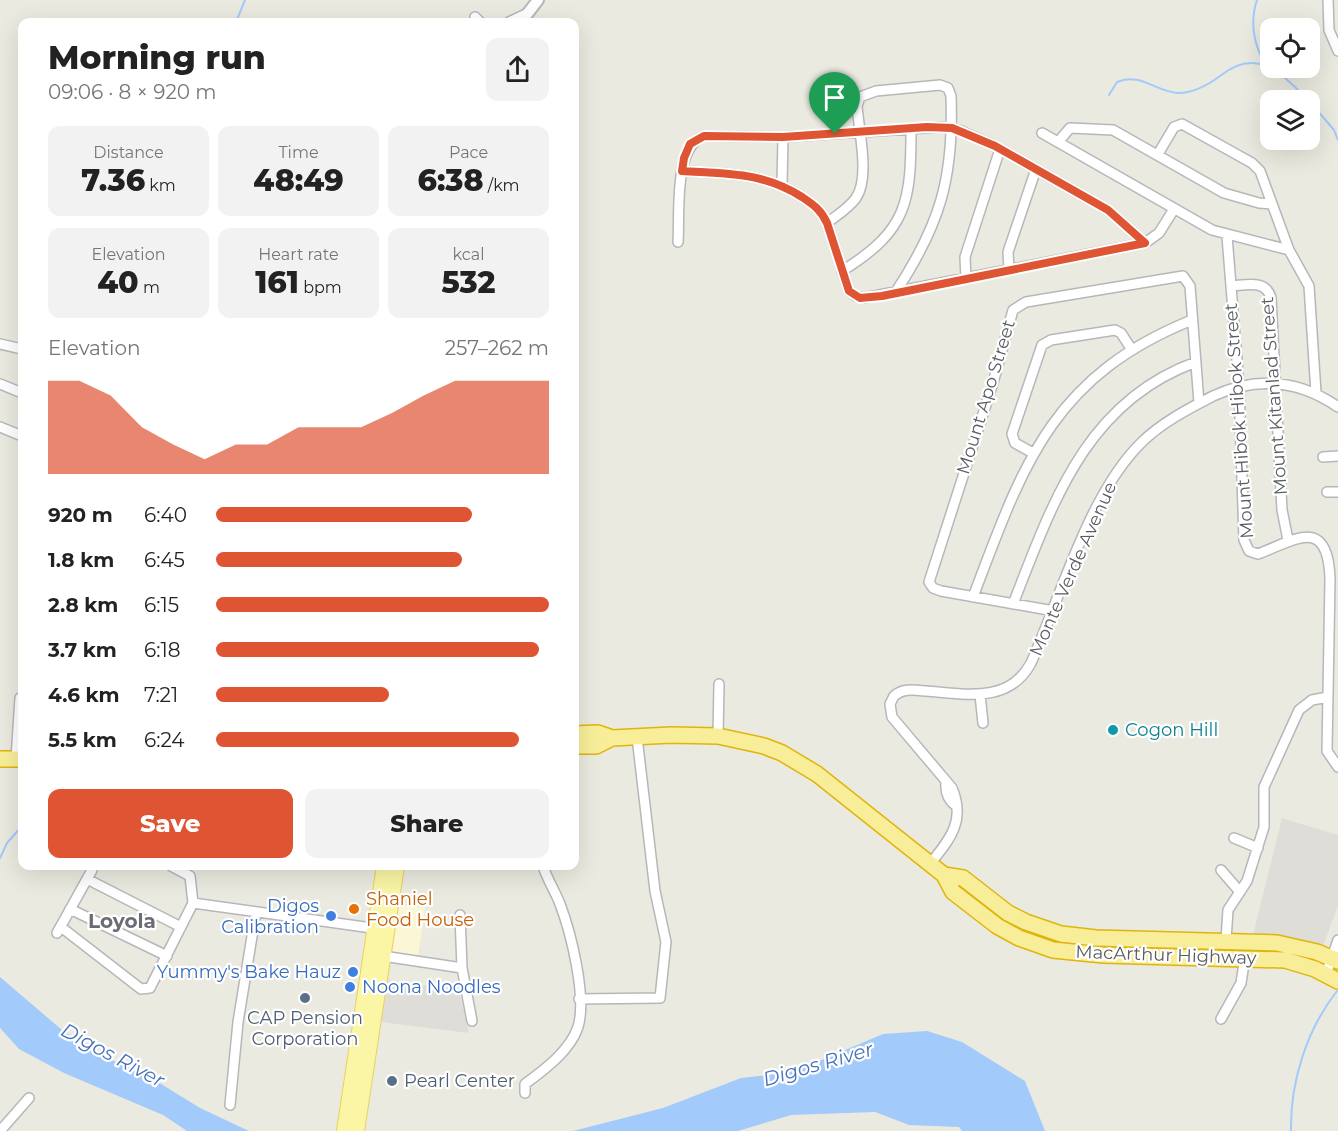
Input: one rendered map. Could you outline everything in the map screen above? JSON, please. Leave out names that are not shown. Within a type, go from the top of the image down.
[{"type":"highway","name":"MacArthur Highway","points":[[579,734],[598,733],[612,738],[718,736],[764,746],[797,761],[944,875],[953,892],[997,926],[1045,948],[1071,953],[1103,955],[1245,957],[1286,960],[1334,969]]},
{"type":"highway","name":"MacArthur Highway","points":[[579,746],[597,746],[612,738]]},
{"type":"highway","points":[[0,759],[18,759]]},
{"type":"highway","name":"MacArthur Highway","points":[[944,875],[963,878],[1008,913],[1061,934],[1096,938],[1226,940],[1286,944],[1334,969]]},
{"type":"main road","points":[[357,1131],[383,956],[381,929],[384,870]]},
{"type":"main road","points":[[344,1131],[381,929],[396,870]]},
{"type":"street","points":[[524,18],[538,0]]},
{"type":"street","points":[[1329,0],[1329,30],[1338,51]]},
{"type":"street","points":[[517,18],[528,13]]},
{"type":"street","points":[[827,223],[852,203],[860,189],[863,172],[857,106],[860,97],[876,91],[940,85],[948,88],[951,96],[952,128],[948,172],[937,218],[928,240],[895,293]]},
{"type":"street","points":[[1158,154],[1174,127],[1179,124],[1185,125],[1257,167],[1289,250],[1309,286],[1316,393]]},
{"type":"street","points":[[842,271],[871,253],[895,228],[902,212],[908,184],[911,128]]},
{"type":"street","points":[[678,242],[684,158],[690,144],[704,136],[783,137],[911,128],[952,128],[1000,149],[1117,216],[1145,243]]},
{"type":"street","points":[[1058,142],[1070,128],[1109,129],[1158,154],[1224,193],[1259,203],[1272,204]]},
{"type":"street","points":[[1042,133],[1174,209],[1227,236],[1289,250]]},
{"type":"street","points":[[782,185],[783,137]]},
{"type":"street","points":[[966,279],[964,257],[1000,149]]},
{"type":"street","points":[[1009,270],[1008,252],[1036,169]]},
{"type":"street","points":[[682,171],[740,174],[782,185],[819,208],[827,223],[849,291],[856,296],[868,298],[1145,243],[1159,233],[1174,209]]},
{"type":"street","name":"Mount Hibok Hibok Street","points":[[1227,236],[1239,386],[1246,546],[1249,551],[1258,554],[1288,540],[1305,537],[1315,540],[1327,554],[1333,633],[1327,751],[1338,767]]},
{"type":"street","name":"Mount Apo Street","points":[[1054,611],[936,590],[929,579],[993,383],[1013,310],[1026,302],[1183,276],[1188,282],[1199,403]]},
{"type":"street","name":"Mount Kitanlad Street","points":[[1231,286],[1262,285],[1270,293],[1282,510],[1288,540]]},
{"type":"street","points":[[973,597],[1010,499],[1033,453],[1068,404],[1098,374],[1132,350],[1192,320]]},
{"type":"street","points":[[1033,453],[1015,442],[1012,434],[1042,345],[1111,329],[1121,333],[1132,350]]},
{"type":"street","points":[[0,344],[18,348]]},
{"type":"street","points":[[1013,604],[1057,495],[1088,443],[1115,412],[1132,398],[1166,375],[1196,362]]},
{"type":"street","name":"Monte Verde Avenue","points":[[930,864],[954,832],[956,799],[952,788],[895,722],[890,712],[891,700],[898,693],[908,690],[980,695],[1004,690],[1023,676],[1054,611],[1090,522],[1116,473],[1141,443],[1168,422],[1199,403],[1239,386],[1275,382],[1297,386],[1316,393],[1338,407]]},
{"type":"street","points":[[0,384],[18,391]]},
{"type":"street","points":[[0,428],[18,435]]},
{"type":"street","points":[[1323,457],[1338,456]]},
{"type":"street","points":[[1327,492],[1338,492]]},
{"type":"street","points":[[718,684],[718,736]]},
{"type":"street","points":[[980,695],[983,723]]},
{"type":"street","points":[[1226,940],[1228,910],[1250,874],[1266,819],[1264,787],[1299,710],[1312,700],[1328,697]]},
{"type":"street","points":[[579,999],[660,998],[666,942],[655,891],[637,737]]},
{"type":"street","points":[[1234,838],[1258,848]]},
{"type":"street","points":[[179,870],[190,876],[193,903],[153,985],[144,990],[59,930],[89,874],[181,927]]},
{"type":"street","points":[[525,1093],[525,1084],[560,1055],[578,1027],[579,999],[575,963],[566,924],[545,870]]},
{"type":"street","points":[[1221,870],[1240,892]]},
{"type":"street","points":[[193,903],[381,929]]},
{"type":"street","points":[[70,909],[167,956]]},
{"type":"street","points":[[230,1105],[238,1022],[256,912]]},
{"type":"street","points":[[460,915],[462,968],[472,1021]]},
{"type":"street","points":[[1334,969],[1338,940]]},
{"type":"street","points":[[383,956],[462,968]]},
{"type":"street","points":[[1221,1018],[1241,983],[1245,957]]},
{"type":"street","points":[[0,1131],[29,1098]]},
{"type":"shaded area","points":[[1282,818],[1338,835],[1338,906],[1321,951],[1252,939]]},
{"type":"shaded area","points":[[398,905],[425,908],[418,957],[391,953]]},
{"type":"shaded area","points":[[386,980],[459,990],[469,1033],[381,1022]]},
{"type":"water","points":[[0,977],[62,1030],[103,1056],[153,1079],[200,1108],[249,1131],[187,1131],[163,1115],[64,1073],[19,1049],[0,1028]]},
{"type":"water","name":"Digos River","points":[[927,1031],[962,1042],[1025,1081],[1045,1131],[962,1131],[959,1127],[909,1125],[875,1112],[791,1115],[738,1131],[573,1131],[663,1108],[741,1078],[777,1074],[817,1062],[883,1034]]},
{"type":"waterway","points":[[238,18],[245,0]]},
{"type":"waterway","points":[[1257,0],[1253,24],[1260,53]]},
{"type":"waterway","points":[[1109,95],[1117,82],[1133,79],[1170,92],[1190,92],[1206,85],[1233,67],[1246,63],[1257,63],[1268,67],[1297,90]]},
{"type":"waterway","points":[[1320,114],[1334,130],[1338,140]]},
{"type":"waterway","points":[[0,858],[7,843],[18,831]]},
{"type":"waterway","points":[[1291,1131],[1291,1112],[1302,1057],[1317,1022],[1337,991]]},
{"type":"place","name":"Cogon Hill","points":[[1113,730]]},
{"type":"place","name":"Shaniel Food House","points":[[354,909]]},
{"type":"place","name":"Digos Calibration","points":[[331,916]]},
{"type":"place","name":"Yummy's Bake Hauz","points":[[353,972]]},
{"type":"place","name":"Noona Noodles","points":[[350,987]]},
{"type":"place","name":"CAP Pension Corporation","points":[[305,998]]},
{"type":"place","name":"Pearl Center","points":[[392,1081]]},
{"type":"district","name":"Loyola","points":[[122,921]]},
{"type":"route","points":[[927,127],[952,128],[962,131],[995,146],[1108,210],[1145,243],[882,296],[860,298],[849,291],[827,223],[819,208],[782,185],[769,180],[740,174],[682,171],[690,144],[704,136],[783,137],[835,134],[927,127]]}]
